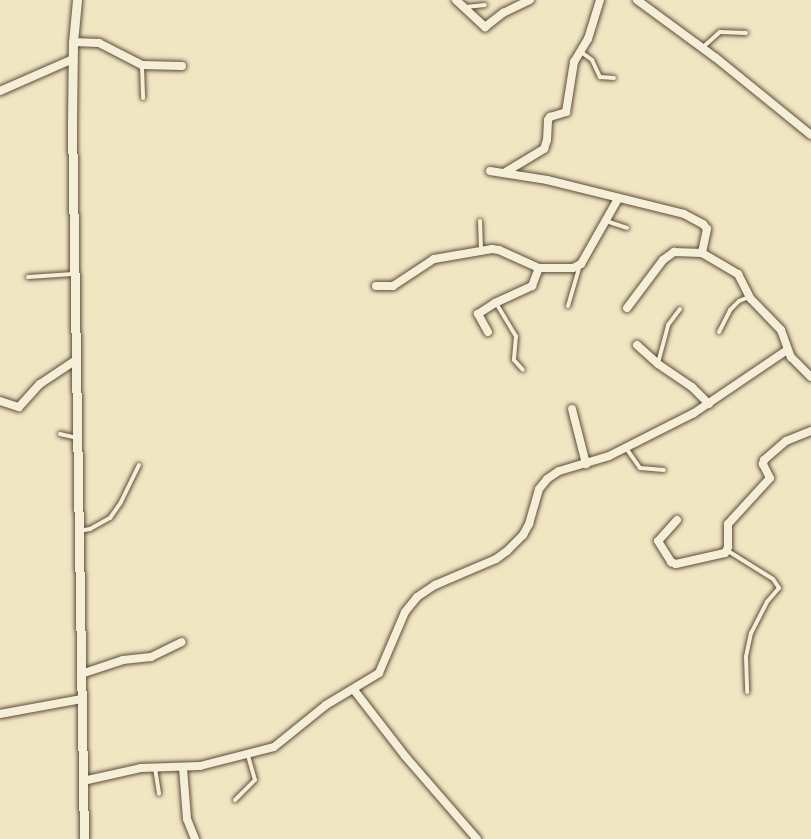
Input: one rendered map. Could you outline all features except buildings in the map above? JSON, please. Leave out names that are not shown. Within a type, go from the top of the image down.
[{"type":"street","points":[[77,0],[73,59],[84,839]]},
{"type":"street","points":[[456,0],[485,27],[503,13],[530,0]]},
{"type":"street","points":[[504,172],[544,149],[547,145],[548,120],[550,117],[566,112],[574,63],[588,39],[599,2],[590,0]]},
{"type":"street","points":[[637,0],[702,48],[811,135]]},
{"type":"street","points":[[73,42],[99,43],[142,65],[182,66]]},
{"type":"street","points":[[0,91],[73,59]]},
{"type":"street","points":[[490,171],[547,180],[684,214],[703,224],[708,235],[702,253]]},
{"type":"street","points":[[375,286],[393,286],[434,259],[481,251],[500,250],[539,268],[573,268],[581,264],[618,199]]},
{"type":"street","points":[[627,308],[663,260],[675,252],[702,253],[732,268],[738,274],[750,296],[781,330],[791,357],[811,377]]},
{"type":"street","points":[[488,332],[478,314],[495,303],[532,286],[539,268]]},
{"type":"street","points":[[637,345],[658,364],[685,381],[709,404]]},
{"type":"street","points":[[83,781],[155,767],[183,768],[248,755],[274,747],[326,705],[379,673],[409,604],[439,583],[477,569],[507,551],[526,529],[539,489],[547,479],[559,471],[586,464],[626,447],[709,404],[787,350]]},
{"type":"street","points":[[0,401],[19,407],[40,384],[76,360]]},
{"type":"street","points":[[572,409],[586,464]]},
{"type":"street","points":[[677,520],[658,541],[666,558],[673,563],[712,557],[727,550],[728,524],[770,478],[763,464],[764,460],[786,441],[811,430]]},
{"type":"street","points":[[81,674],[123,660],[151,657],[182,642]]},
{"type":"street","points":[[354,690],[405,756],[477,839]]},
{"type":"street","points":[[0,714],[82,699]]},
{"type":"street","points":[[183,768],[187,819],[195,839]]},
{"type":"lane","points":[[465,8],[485,5]]},
{"type":"lane","points":[[702,48],[720,32],[746,33]]},
{"type":"lane","points":[[581,52],[592,60],[600,77],[614,78]]},
{"type":"lane","points":[[142,65],[143,98]]},
{"type":"lane","points":[[606,220],[627,228]]},
{"type":"lane","points":[[480,221],[481,251]]},
{"type":"lane","points":[[568,306],[581,264]]},
{"type":"lane","points":[[28,277],[75,274]]},
{"type":"lane","points":[[719,332],[735,304],[750,296]]},
{"type":"lane","points":[[495,303],[516,336],[514,360],[523,370]]},
{"type":"lane","points":[[658,364],[668,325],[680,309]]},
{"type":"lane","points":[[60,434],[77,438]]},
{"type":"lane","points":[[626,447],[640,468],[664,470]]},
{"type":"lane","points":[[79,531],[96,526],[110,518],[121,502],[139,465]]},
{"type":"lane","points":[[727,550],[773,579],[779,588],[767,602],[751,633],[746,657],[747,692]]},
{"type":"lane","points":[[235,800],[255,780],[248,755]]},
{"type":"lane","points":[[155,767],[159,794]]}]
